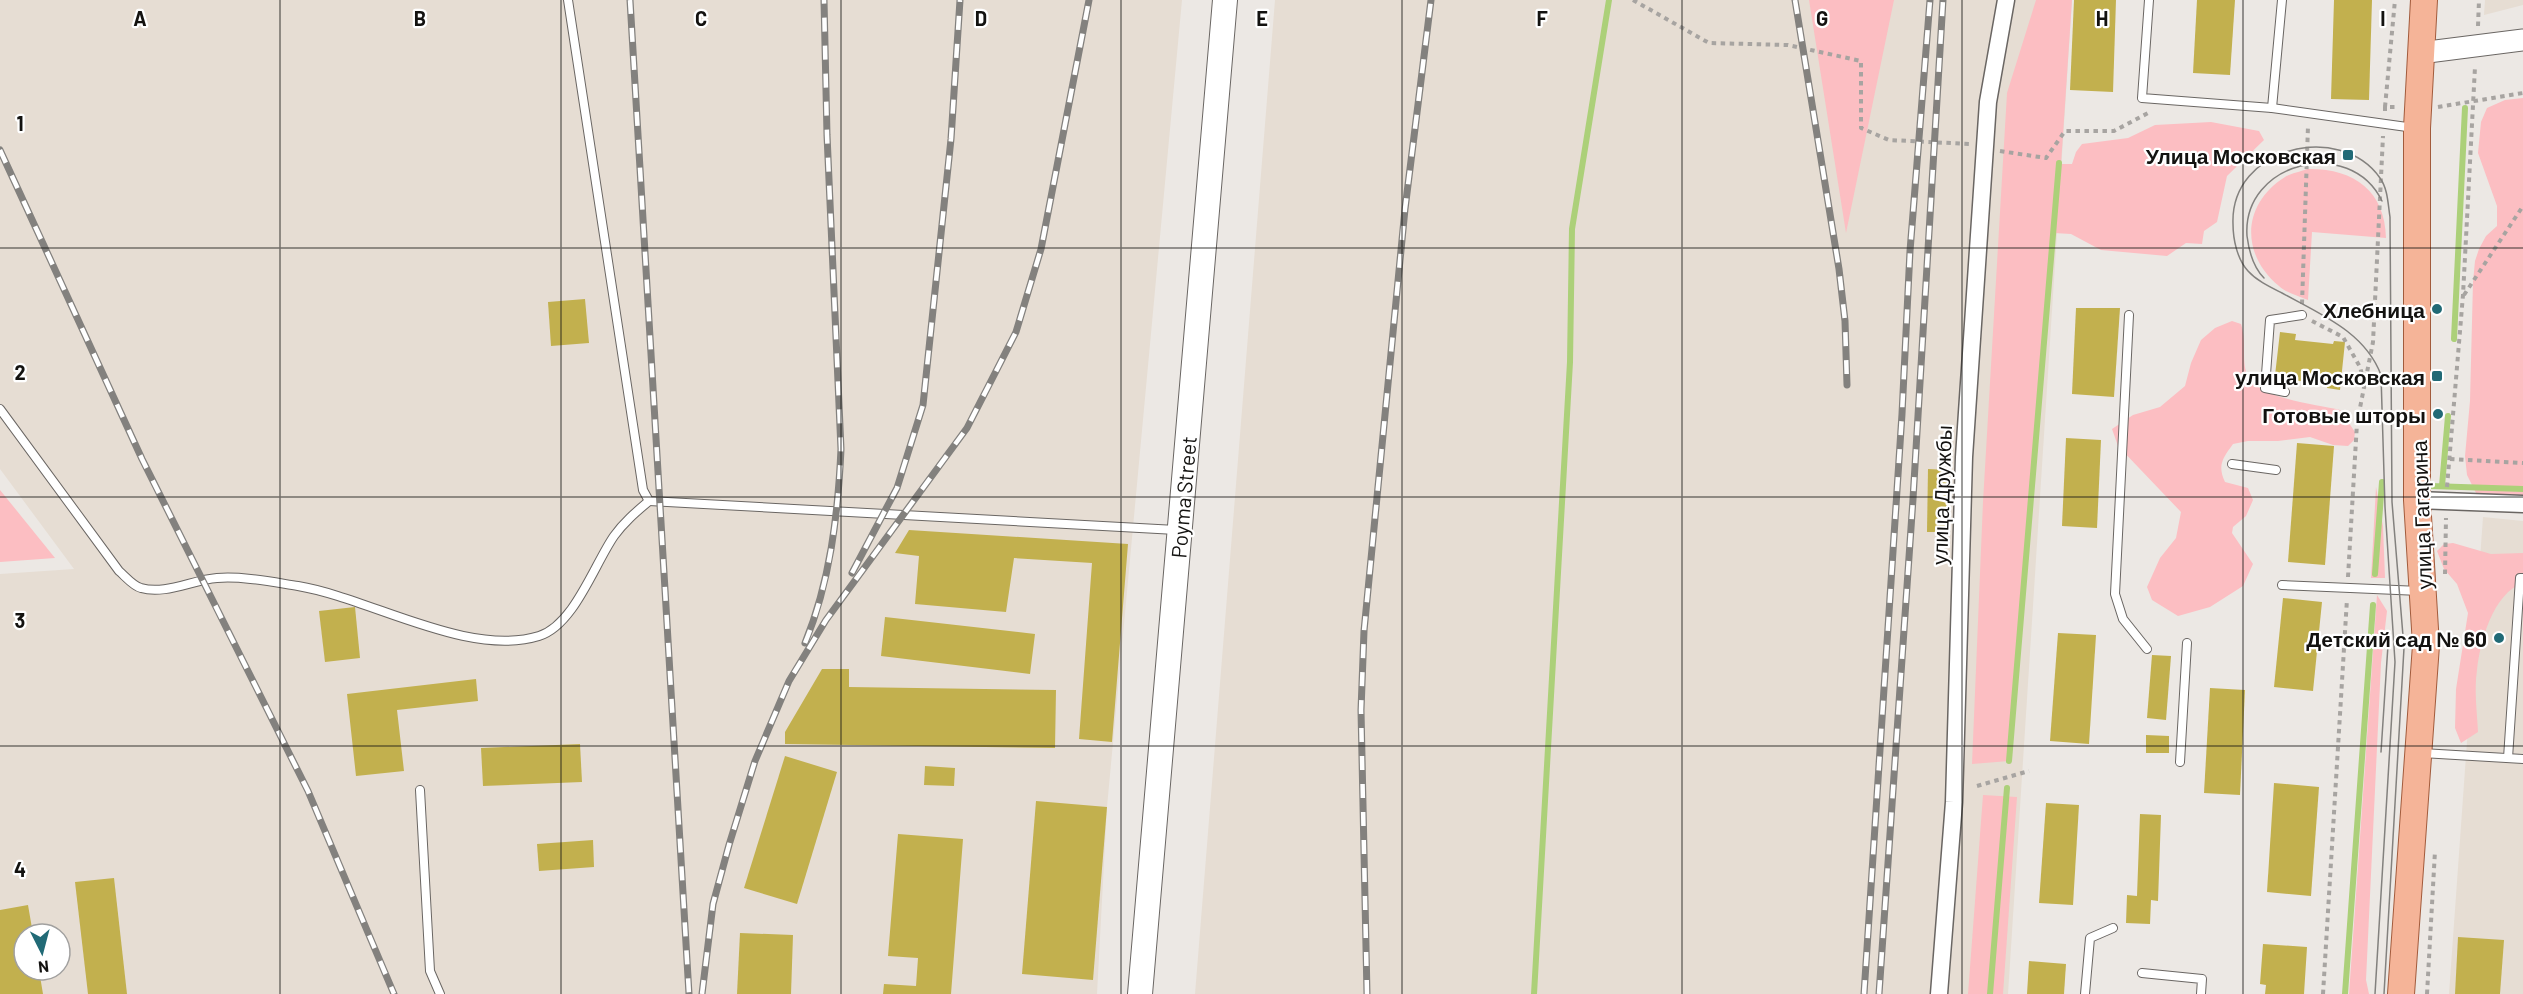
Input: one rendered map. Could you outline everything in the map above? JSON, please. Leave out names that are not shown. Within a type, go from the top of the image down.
[{"type":"main road","name":"Poyma Street","points":[[1140,994],[1225,0]]},
{"type":"main road","name":"улица Гагарина","points":[[2401,994],[2426,645],[2417,500],[2417,128],[2424,0]]},
{"type":"street","name":"улица Дружбы","points":[[1939,994],[1954,802],[1964,457],[1985,145],[1988,102],[2006,0]]},
{"type":"street","points":[[2420,53],[2523,40]]},
{"type":"street","points":[[2417,500],[2523,504]]},
{"type":"lane","points":[[568,0],[643,490],[649,501]]},
{"type":"lane","points":[[2149,0],[2142,98],[2272,108],[2417,128]]},
{"type":"lane","points":[[2272,108],[2282,0]]},
{"type":"lane","points":[[2129,315],[2115,594],[2123,619],[2147,649]]},
{"type":"lane","points":[[2285,392],[2265,388],[2270,320],[2302,315]]},
{"type":"lane","points":[[0,409],[119,571],[139,588],[160,590],[216,578],[248,579],[291,585],[471,638],[505,641],[541,635],[560,624],[574,606],[613,537],[627,519],[649,501],[1180,531]]},
{"type":"lane","points":[[2232,464],[2276,470]]},
{"type":"lane","points":[[2508,758],[2520,578],[2523,578]]},
{"type":"lane","points":[[2282,585],[2424,591]]},
{"type":"lane","points":[[2180,762],[2187,643]]},
{"type":"lane","points":[[2418,752],[2523,759]]},
{"type":"lane","points":[[420,790],[430,971],[440,994]]},
{"type":"lane","points":[[2085,994],[2090,938],[2113,928]]},
{"type":"lane","points":[[2142,973],[2202,979],[2201,994]]},
{"type":"path","points":[[1633,0],[1709,43],[1788,45],[1861,61],[1861,128],[1888,140],[1985,145],[2006,152],[2046,158],[2065,131],[2114,131],[2149,112],[2160,111]]},
{"type":"path","points":[[2323,994],[2357,423],[2373,342],[2385,106],[2395,0]]},
{"type":"path","points":[[2448,477],[2463,296],[2475,66]]},
{"type":"path","points":[[2437,107],[2523,93]]},
{"type":"path","points":[[2385,106],[2401,107]]},
{"type":"path","points":[[2309,113],[2306,142],[2302,315],[2343,337],[2360,367],[2364,386]]},
{"type":"path","points":[[2463,296],[2523,206]]},
{"type":"path","points":[[2450,459],[2523,463]]},
{"type":"path","points":[[1977,786],[2029,771]]},
{"type":"shaded area","points":[[0,0],[1182,0],[1107,807],[1097,994],[0,994],[0,574],[74,569],[0,469]]},
{"type":"shaded area","points":[[1275,0],[2072,0],[2008,994],[1195,994]]},
{"type":"shaded area","points":[[1809,0],[1894,0],[1846,233]]},
{"type":"shaded area","points":[[2036,0],[2072,0],[2061,164],[2072,164],[2082,144],[2128,138],[2155,125],[2211,122],[2259,131],[2264,140],[2227,176],[2217,222],[2204,231],[2202,244],[2186,243],[2167,256],[2101,250],[2071,234],[2054,233],[2009,761],[1972,764],[1983,502],[2007,93]]},
{"type":"shaded area","points":[[2485,0],[2523,0],[2523,5],[2484,15]]},
{"type":"shaded area","points":[[2523,98],[2523,497],[2477,495],[2467,475],[2465,456],[2470,401],[2473,282],[2479,249],[2486,236],[2497,226],[2497,206],[2478,153],[2481,122],[2487,108],[2505,100]]},
{"type":"shaded area","points":[[2307,169],[2339,173],[2363,185],[2380,207],[2386,238],[2312,232],[2308,300],[2282,288],[2266,273],[2252,245],[2251,230],[2260,201],[2271,188],[2287,176]]},
{"type":"shaded area","points":[[2232,321],[2241,324],[2244,337],[2245,368],[2253,382],[2274,395],[2340,410],[2355,432],[2354,440],[2348,446],[2333,445],[2310,437],[2233,444],[2224,458],[2221,471],[2225,482],[2248,488],[2253,500],[2246,516],[2233,527],[2232,533],[2253,564],[2243,586],[2210,607],[2178,616],[2152,600],[2147,587],[2160,558],[2176,538],[2181,512],[2118,446],[2112,429],[2133,415],[2160,407],[2185,386],[2191,363],[2201,340],[2215,328]]},
{"type":"shaded area","points":[[2376,487],[2383,526],[2385,578],[2371,578]]},
{"type":"shaded area","points":[[0,490],[55,558],[0,562]]},
{"type":"shaded area","name":"Детский сад № 60","points":[[2483,517],[2523,521],[2523,994],[2449,994]]},
{"type":"shaded area","points":[[2453,543],[2491,554],[2523,553],[2523,583],[2513,588],[2496,608],[2481,646],[2476,685],[2478,732],[2461,743],[2455,728],[2456,689],[2468,613],[2457,584],[2444,569],[2437,551],[2444,544]]},
{"type":"shaded area","points":[[2377,595],[2387,611],[2381,663],[2366,980],[2369,994],[2349,994]]},
{"type":"shaded area","points":[[1983,795],[2017,797],[2003,994],[1968,994]]},
{"type":"building","points":[[2074,0],[2116,0],[2113,92],[2070,90]]},
{"type":"building","points":[[2197,0],[2235,0],[2230,75],[2193,73]]},
{"type":"building","points":[[2334,0],[2372,0],[2369,100],[2331,99]]},
{"type":"building","points":[[585,299],[589,343],[551,346],[548,302]]},
{"type":"building","points":[[2076,308],[2120,308],[2114,397],[2072,394]]},
{"type":"building","points":[[2280,332],[2296,334],[2295,340],[2333,344],[2334,341],[2345,342],[2340,390],[2327,388],[2328,384],[2291,380],[2290,386],[2274,384]]},
{"type":"building","points":[[2066,438],[2101,440],[2097,528],[2062,526]]},
{"type":"building","points":[[2297,443],[2334,446],[2325,565],[2288,562]]},
{"type":"building","points":[[1928,469],[1948,470],[1947,532],[1927,532]]},
{"type":"building","points":[[909,530],[1128,544],[1112,742],[1079,739],[1092,563],[1014,558],[1006,612],[915,604],[919,556],[895,553]]},
{"type":"building","points":[[2283,598],[2322,602],[2313,691],[2274,687]]},
{"type":"building","points":[[355,607],[360,658],[325,662],[319,611]]},
{"type":"building","points":[[885,617],[1035,634],[1030,674],[881,656]]},
{"type":"building","points":[[2058,633],[2096,635],[2089,744],[2050,741]]},
{"type":"building","points":[[2152,655],[2171,656],[2166,720],[2147,718]]},
{"type":"building","points":[[822,669],[849,669],[849,687],[1056,690],[1055,748],[785,744],[785,732]]},
{"type":"building","points":[[476,679],[478,701],[397,710],[404,771],[356,776],[347,694]]},
{"type":"building","points":[[2210,688],[2245,690],[2240,795],[2204,793]]},
{"type":"building","points":[[2146,735],[2169,736],[2169,753],[2146,753]]},
{"type":"building","points":[[580,744],[582,782],[483,786],[481,748]]},
{"type":"building","points":[[785,756],[837,772],[797,904],[744,888]]},
{"type":"building","points":[[925,766],[955,768],[954,786],[924,785]]},
{"type":"building","points":[[2274,783],[2319,787],[2311,896],[2267,892]]},
{"type":"building","points":[[1036,801],[1107,807],[1093,980],[1022,974]]},
{"type":"building","points":[[2046,803],[2079,805],[2073,905],[2039,903]]},
{"type":"building","points":[[2140,814],[2161,815],[2158,901],[2151,900],[2150,924],[2126,923],[2127,895],[2137,896]]},
{"type":"building","points":[[898,834],[963,839],[951,994],[883,994],[884,984],[916,986],[918,958],[888,956]]},
{"type":"building","points":[[593,840],[594,867],[539,871],[537,844]]},
{"type":"building","points":[[114,878],[127,994],[88,994],[75,882]]},
{"type":"building","points":[[28,905],[31,922],[12,922],[12,982],[41,982],[43,994],[0,994],[0,910]]},
{"type":"building","points":[[740,933],[793,935],[791,994],[737,994]]},
{"type":"building","points":[[2458,937],[2504,940],[2500,994],[2455,994]]},
{"type":"building","points":[[2263,944],[2307,947],[2304,994],[2265,994],[2266,985],[2260,984]]},
{"type":"building","points":[[2029,961],[2066,964],[2064,994],[2027,994]]},
{"type":"waterway","points":[[1534,994],[1570,362],[1572,229],[1609,0]]},
{"type":"waterway","points":[[2454,339],[2465,108]]},
{"type":"waterway","points":[[2009,761],[2059,163]]},
{"type":"waterway","points":[[2442,486],[2448,416]]},
{"type":"waterway","points":[[2375,574],[2382,482]]},
{"type":"waterway","points":[[2430,486],[2523,489]]},
{"type":"waterway","points":[[2345,994],[2373,605]]},
{"type":"waterway","points":[[1990,994],[2007,788]]},
{"type":"tram line","points":[[2375,994],[2395,662],[2385,507],[2381,375],[2374,360],[2353,336],[2326,317],[2264,284],[2252,275],[2238,255],[2233,230],[2237,198],[2249,176],[2268,161],[2290,151],[2315,147],[2340,150],[2362,160],[2383,182],[2390,217],[2392,502],[2404,648],[2384,994]]},
{"type":"tram line","points":[[2264,278],[2254,264],[2249,248],[2247,236],[2250,211],[2261,190],[2279,175],[2301,166],[2324,164],[2347,168],[2367,181],[2382,201]]},
{"type":"tram line","points":[[2381,752],[2388,645]]},
{"type":"railway","points":[[630,0],[689,994]]},
{"type":"railway","points":[[805,643],[827,572],[838,499],[841,449],[827,135],[824,0]]},
{"type":"railway","points":[[852,573],[897,488],[923,405],[951,139],[960,0]]},
{"type":"railway","points":[[702,994],[713,904],[729,845],[755,761],[789,681],[826,620],[967,428],[1016,332],[1041,249],[1089,0]]},
{"type":"railway","points":[[1367,994],[1361,710],[1364,631],[1405,209],[1431,0]]},
{"type":"railway","points":[[1795,0],[1839,269],[1845,321],[1847,385]]},
{"type":"railway","points":[[1864,994],[1902,414],[1910,251],[1930,0]]},
{"type":"railway","points":[[1879,994],[1913,499],[1943,0]]},
{"type":"railway","points":[[0,150],[142,459],[308,791],[394,994]]},
{"type":"place","name":"Улица Московская","points":[[2348,155]]},
{"type":"place","name":"Хлебница","points":[[2437,309]]},
{"type":"place","name":"улица Московская","points":[[2437,376]]},
{"type":"place","name":"Готовые шторы","points":[[2438,414]]},
{"type":"place","name":"Детский сад № 60","points":[[2499,638]]}]
